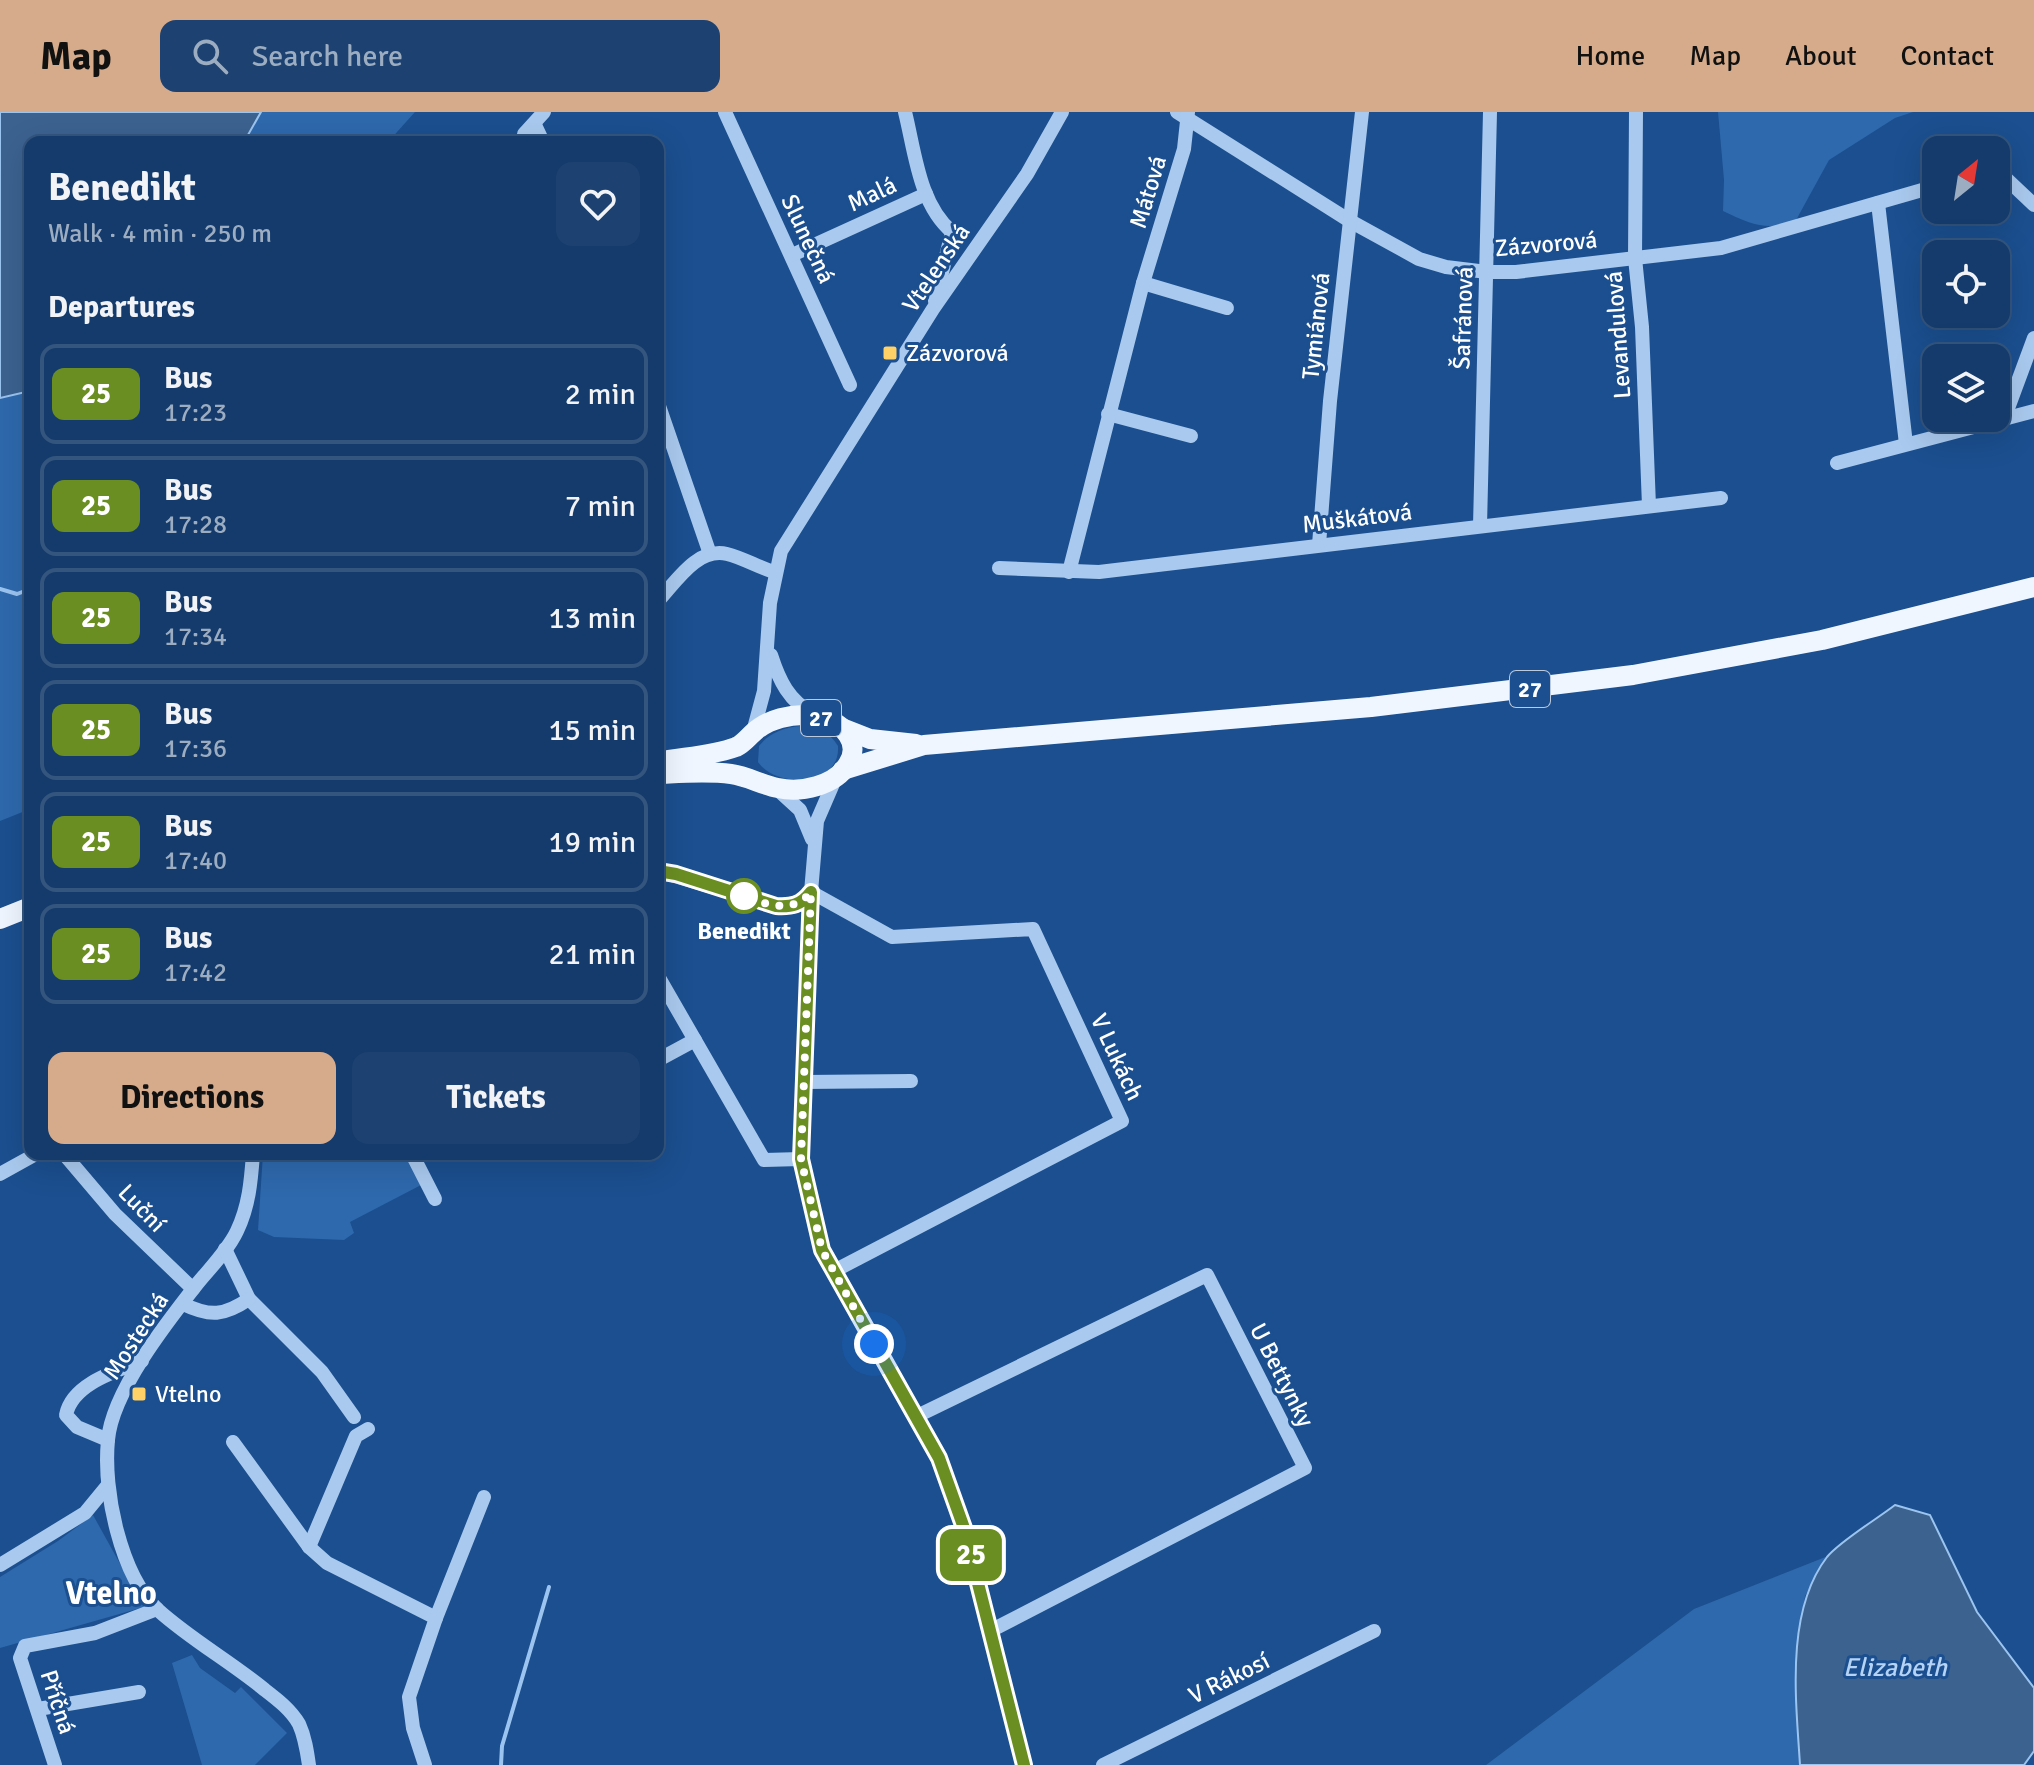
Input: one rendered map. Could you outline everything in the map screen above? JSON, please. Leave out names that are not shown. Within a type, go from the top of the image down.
[{"type":"main road","name":"27","points":[[664,761],[737,746],[772,721],[788,716],[832,723],[870,739],[924,745],[1371,707],[1633,675],[1822,640],[2034,587]]},
{"type":"main road","name":"27","points":[[832,723],[849,737],[853,749],[851,760],[840,774]]},
{"type":"main road","points":[[750,736],[742,753],[743,762],[750,774],[768,785]]},
{"type":"main road","name":"27","points":[[664,774],[733,774],[768,785],[809,788],[924,745]]},
{"type":"main road","points":[[0,919],[24,909]]},
{"type":"street","points":[[537,136],[529,129],[544,112]]},
{"type":"street","name":"Slunečná","points":[[725,112],[850,385]]},
{"type":"street","points":[[905,112],[926,194],[940,220],[952,232],[933,309]]},
{"type":"street","name":"Vtelenská","points":[[750,736],[762,701],[774,572],[781,551],[933,309],[1014,193],[1062,112]]},
{"type":"street","name":"Tymiánová","points":[[1319,545],[1330,401],[1362,112]]},
{"type":"street","name":"Šafránová","points":[[1480,526],[1490,112]]},
{"type":"street","name":"Levandulová","points":[[1636,112],[1635,258],[1642,327],[1649,506]]},
{"type":"street","name":"Zázvorová","points":[[1184,114],[1350,221],[1419,259],[1446,267],[1487,272],[1516,272],[1721,248],[1922,190]]},
{"type":"street","name":"Mátová","points":[[1069,572],[1143,283],[1184,149],[1184,114]]},
{"type":"street","points":[[2010,182],[2034,205]]},
{"type":"street","name":"Malá","points":[[792,255],[926,194]]},
{"type":"street","points":[[1878,203],[1906,444]]},
{"type":"street","points":[[1143,283],[1227,308]]},
{"type":"street","points":[[2010,403],[2034,338]]},
{"type":"street","points":[[2010,417],[2034,411]]},
{"type":"street","points":[[1108,414],[1191,436]]},
{"type":"street","points":[[664,420],[710,554]]},
{"type":"street","points":[[1837,463],[1953,432]]},
{"type":"street","name":"Muškátová","points":[[999,568],[1099,572],[1721,498]]},
{"type":"street","points":[[664,595],[694,563],[710,554],[727,554],[774,572]]},
{"type":"street","name":"Vtelenská","points":[[769,647],[784,688],[794,701],[832,723]]},
{"type":"street","points":[[840,774],[820,811],[814,843],[801,1159],[822,1250],[939,1458],[964,1528],[1024,1765]]},
{"type":"street","points":[[768,785],[788,797],[800,810],[814,843]]},
{"type":"street","points":[[664,872],[776,906],[799,904],[811,892]]},
{"type":"street","name":"V Lukách","points":[[811,892],[892,937],[1033,929],[1122,1121],[834,1271]]},
{"type":"street","points":[[664,986],[764,1160],[801,1159]]},
{"type":"street","points":[[664,1057],[695,1040]]},
{"type":"street","points":[[804,1082],[911,1081]]},
{"type":"street","points":[[0,1174],[25,1160]]},
{"type":"street","name":"Luční","points":[[69,1160],[115,1214],[193,1289]]},
{"type":"street","name":"Mostecká","points":[[252,1160],[248,1202],[236,1233],[142,1361],[121,1398],[108,1440],[108,1485],[115,1533],[142,1590],[157,1609],[284,1705],[298,1722],[309,1765]]},
{"type":"street","points":[[415,1160],[435,1199]]},
{"type":"street","points":[[225,1249],[249,1299],[322,1372],[354,1417]]},
{"type":"street","name":"U Bettynky","points":[[915,1417],[1207,1275],[1305,1468],[990,1631]]},
{"type":"street","points":[[183,1304],[202,1312],[224,1313],[249,1299]]},
{"type":"street","points":[[108,1440],[77,1427],[66,1415],[67,1407],[75,1394],[112,1372],[142,1361]]},
{"type":"street","points":[[309,1547],[356,1436],[368,1429]]},
{"type":"street","points":[[233,1442],[309,1547],[327,1563],[436,1618]]},
{"type":"street","points":[[0,1565],[85,1513],[108,1485]]},
{"type":"street","points":[[425,1765],[413,1728],[409,1697],[436,1618],[484,1497]]},
{"type":"street","name":"Příčná","points":[[55,1765],[20,1658],[25,1646],[95,1633],[157,1609]]},
{"type":"street","name":"V Rákosí","points":[[1103,1765],[1374,1631]]},
{"type":"street","points":[[38,1709],[139,1692]]},
{"type":"shaded area","points":[[0,112],[415,112],[393,136],[24,136],[24,811],[0,821]]},
{"type":"shaded area","points":[[1718,112],[1913,112],[1895,118],[1829,160],[1795,222],[1766,226],[1750,223],[1723,211],[1724,180]]},
{"type":"shaded area","points":[[800,726],[822,731],[838,746],[836,760],[829,770],[806,780],[779,777],[767,771],[758,762],[759,746],[777,732]]},
{"type":"shaded area","points":[[263,1160],[411,1160],[423,1184],[350,1222],[354,1233],[344,1240],[274,1237],[258,1230]]},
{"type":"shaded area","points":[[93,1515],[144,1607],[0,1648],[0,1577]]},
{"type":"shaded area","points":[[1828,1556],[1805,1596],[1795,1672],[1800,1765],[1486,1765],[1694,1609]]},
{"type":"shaded area","points":[[192,1655],[200,1668],[235,1693],[241,1687],[287,1733],[255,1765],[202,1765],[172,1663]]},
{"type":"water","points":[[0,112],[261,112],[247,136],[24,136],[24,392],[0,398]]},
{"type":"water","name":"Elizabeth","points":[[1895,1505],[1930,1515],[1977,1612],[2034,1688],[2034,1751],[2024,1765],[1800,1765],[1796,1657],[1804,1604],[1827,1557],[1849,1537]]},
{"type":"waterway","points":[[0,589],[17,594],[24,591]]},
{"type":"waterway","points":[[501,1765],[502,1746],[549,1587]]},
{"type":"bus line","name":"25","points":[[664,871],[776,906],[799,904],[811,892],[801,1159],[822,1250],[939,1458],[964,1528],[1024,1765]]},
{"type":"place","name":"Zázvorová","points":[[890,353]]},
{"type":"place","name":"Benedikt","points":[[744,896]]},
{"type":"place","name":"Vtelno","points":[[139,1394]]},
{"type":"district","name":"Vtelno","points":[[111,1593]]},
{"type":"route","points":[[744,896],[734,893],[776,906],[790,907],[799,904],[811,892],[801,1159],[822,1250],[874,1344]]}]
